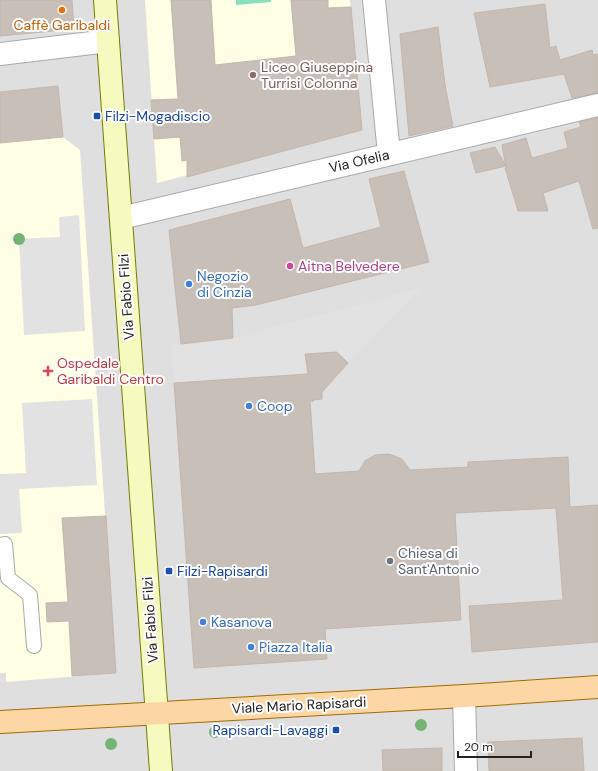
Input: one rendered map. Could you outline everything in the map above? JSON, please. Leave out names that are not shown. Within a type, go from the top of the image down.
[{"type":"main road","name":"Viale Mario Rapisardi","points":[[0,722],[598,687]]},
{"type":"street","name":"Via Fabio Filzi","points":[[105,0],[162,771]]},
{"type":"street","points":[[374,0],[389,154]]},
{"type":"street","points":[[0,54],[108,41]]},
{"type":"street","name":"Via Ofelia","points":[[121,218],[598,105]]},
{"type":"street","points":[[464,696],[466,771]]},
{"type":"lane","points":[[0,545],[5,544],[8,578],[30,595],[34,646]]},
{"type":"shaded area","points":[[0,0],[598,0],[598,771],[0,771]]},
{"type":"shaded area","name":"Liceo Giuseppina Turrisi Colonna","points":[[145,0],[350,0],[362,130],[157,183]]},
{"type":"shaded area","name":"Ospedale Garibaldi Centro","points":[[58,86],[63,137],[80,150],[116,673],[6,682],[6,673],[0,673],[0,92]]},
{"type":"shaded area","points":[[79,215],[85,331],[24,335],[19,239],[60,237],[59,217]]},
{"type":"shaded area","points":[[421,288],[348,363],[337,352],[306,355],[308,374],[174,383],[171,345],[233,338]]},
{"type":"shaded area","points":[[92,399],[97,485],[19,489],[22,533],[0,534],[0,474],[26,473],[22,403]]},
{"type":"green space","points":[[236,0],[271,0],[271,2],[236,5]]},
{"type":"building","points":[[0,0],[72,0],[74,29],[0,36]]},
{"type":"building","name":"Liceo Giuseppina Turrisi Colonna","points":[[171,0],[211,0],[215,65],[296,56],[291,0],[328,0],[328,8],[351,7],[362,130],[187,177],[187,160],[182,161],[180,137],[154,139],[151,100],[178,99]]},
{"type":"building","points":[[545,4],[550,48],[556,46],[560,60],[592,50],[593,55],[598,54],[598,93],[572,98],[564,74],[490,87],[474,13]]},
{"type":"building","points":[[438,27],[445,85],[453,126],[409,136],[400,34]]},
{"type":"building","points":[[58,86],[63,137],[0,143],[0,92]]},
{"type":"building","points":[[598,118],[598,228],[593,229],[579,181],[543,193],[548,211],[518,211],[505,168],[502,145],[526,138],[532,158],[568,148],[564,132],[581,127],[579,122]]},
{"type":"building","points":[[495,147],[506,166],[476,173],[470,153]]},
{"type":"building","points":[[404,171],[429,262],[256,305],[232,308],[233,338],[181,344],[169,230],[290,199],[303,248],[381,227],[369,179]]},
{"type":"building","points":[[337,352],[348,363],[322,392],[322,399],[314,400],[312,402],[312,400],[310,400],[315,474],[359,471],[365,461],[375,455],[389,454],[402,459],[410,470],[468,467],[468,462],[568,457],[570,507],[598,505],[598,642],[472,652],[469,606],[563,600],[556,508],[455,513],[461,620],[325,629],[327,659],[194,668],[174,383],[308,374],[305,354]]},
{"type":"building","points":[[106,516],[116,673],[72,676],[69,621],[47,622],[46,603],[68,602],[62,518]]},
{"type":"building","points":[[582,738],[584,771],[489,771],[488,742]]},
{"type":"building","points":[[442,748],[442,771],[383,771],[382,750]]},
{"type":"place","name":"Caffè Garibaldi","points":[[62,10]]},
{"type":"place","name":"Liceo Giuseppina Turrisi Colonna","points":[[253,75]]},
{"type":"place","name":"Filzi-Mogadiscio","points":[[97,116]]},
{"type":"place","name":"Aitna Belvedere","points":[[290,266]]},
{"type":"place","name":"Negozio di Cinzia","points":[[189,284]]},
{"type":"place","name":"Ospedale Garibaldi Centro","points":[[48,371]]},
{"type":"place","name":"Coop","points":[[249,406]]},
{"type":"place","name":"Chiesa di Sant'Antonio","points":[[390,561]]},
{"type":"place","name":"Filzi-Rapisardi","points":[[169,571]]},
{"type":"place","name":"Kasanova","points":[[203,622]]},
{"type":"place","name":"Piazza Italia","points":[[251,647]]},
{"type":"place","name":"Rapisardi-Lavaggi","points":[[336,730]]}]
